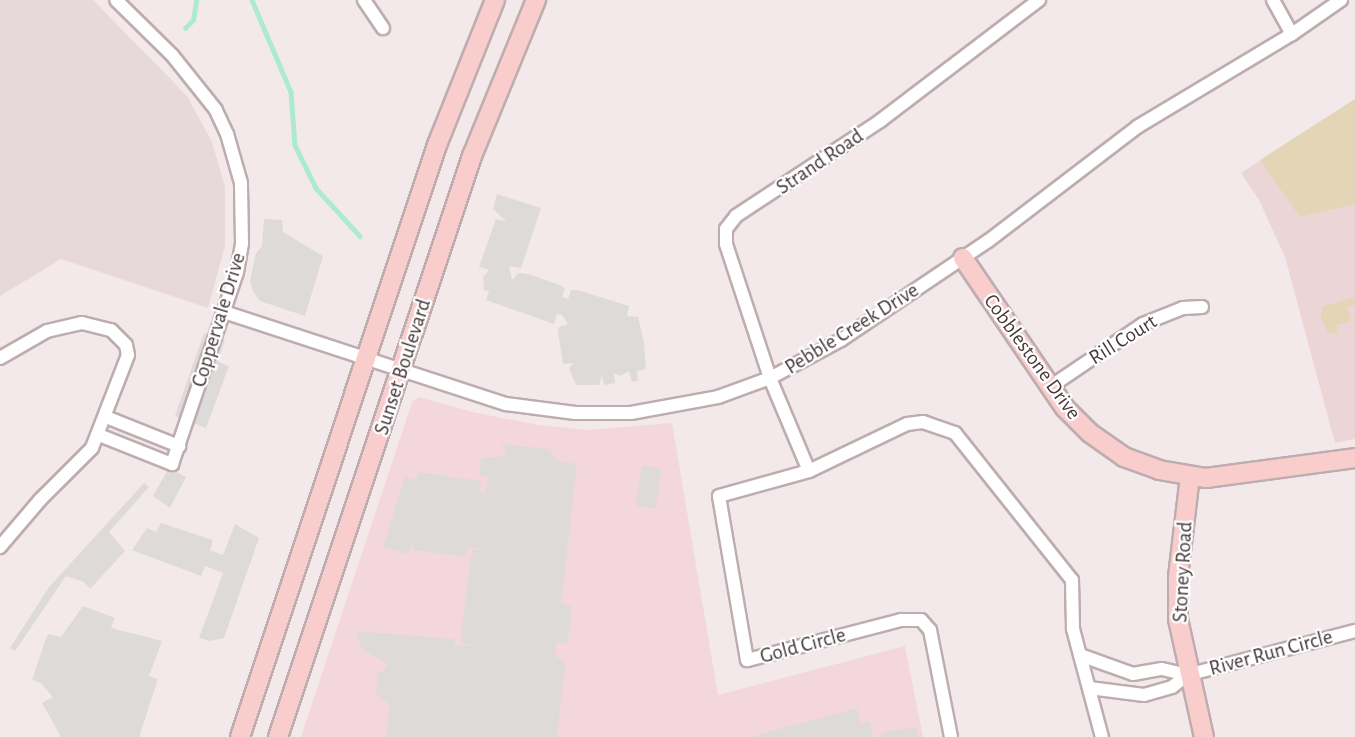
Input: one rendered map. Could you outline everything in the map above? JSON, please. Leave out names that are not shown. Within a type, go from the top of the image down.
[{"type":"main road","name":"Sunset Boulevard","points":[[240,737],[441,134],[495,0]]},
{"type":"main road","name":"Sunset Boulevard","points":[[278,737],[472,156],[536,0]]},
{"type":"main road","name":"Cobblestone Drive","points":[[963,258],[1050,387],[1076,421],[1105,445],[1142,464],[1190,476],[1241,476],[1355,458]]},
{"type":"main road","name":"Stoney Road","points":[[1190,476],[1177,598],[1187,675],[1203,737]]},
{"type":"street","name":"Coppervale Drive","points":[[116,0],[200,86],[227,134],[240,183],[243,225],[239,265],[172,464],[140,451]]},
{"type":"street","points":[[364,0],[383,28]]},
{"type":"street","name":"Strand Road","points":[[770,378],[726,244],[726,230],[736,216],[880,122],[1039,0]]},
{"type":"street","points":[[1273,0],[1292,34]]},
{"type":"street","name":"Pebble Creek Drive","points":[[224,312],[506,404],[592,414],[662,409],[718,397],[770,378],[819,353],[963,258],[1137,127],[1292,34],[1341,0]]},
{"type":"street","name":"Rill Court","points":[[1050,387],[1143,324],[1183,308],[1202,307]]},
{"type":"street","points":[[0,358],[60,326],[91,324],[111,330],[126,345],[128,355],[99,435],[81,461],[40,500],[0,547]]},
{"type":"street","points":[[770,378],[809,471]]},
{"type":"street","points":[[106,417],[179,446]]},
{"type":"street","name":"Gold Circle","points":[[951,737],[930,630],[921,620],[892,622],[747,660],[719,496],[809,471],[908,424],[923,422],[955,434],[1072,580],[1073,629],[1102,737]]},
{"type":"street","points":[[99,435],[140,451],[147,433]]},
{"type":"street","name":"River Run Circle","points":[[1187,675],[1355,632]]},
{"type":"street","points":[[1080,655],[1132,674],[1162,669],[1187,675]]},
{"type":"street","points":[[1089,688],[1144,695],[1172,687],[1187,675]]},
{"type":"shaded area","points":[[0,0],[93,0],[187,96],[212,142],[225,187],[225,246],[208,308],[61,259],[0,296]]},
{"type":"shaded area","points":[[1355,99],[1355,439],[1335,443],[1285,257],[1259,200],[1241,173]]},
{"type":"shaded area","points":[[1355,99],[1355,204],[1300,217],[1260,160]]},
{"type":"shaded area","points":[[497,194],[541,208],[521,268],[509,266],[512,280],[518,273],[528,274],[565,288],[562,297],[568,299],[571,290],[577,290],[629,306],[627,316],[638,317],[644,343],[646,369],[637,371],[638,381],[632,382],[629,371],[620,376],[614,373],[615,383],[604,385],[602,375],[599,385],[576,385],[569,369],[573,363],[563,364],[558,332],[559,327],[568,324],[562,315],[557,314],[554,324],[486,300],[489,291],[484,290],[483,277],[489,270],[479,267],[496,219],[506,221],[493,209]]},
{"type":"shaded area","points":[[264,219],[282,220],[283,232],[323,256],[305,316],[260,301],[253,291],[250,281],[256,253],[262,246]]},
{"type":"shaded area","points":[[1355,297],[1355,305],[1347,307],[1351,321],[1336,325],[1338,334],[1328,333],[1321,316],[1323,307]]},
{"type":"shaded area","points":[[204,333],[225,340],[218,362],[229,366],[206,428],[175,416]]},
{"type":"shaded area","points":[[419,397],[476,413],[539,425],[588,430],[672,423],[718,695],[905,646],[923,737],[301,737],[412,402]]},
{"type":"shaded area","points":[[502,444],[550,449],[557,461],[577,464],[561,603],[572,607],[567,644],[557,642],[555,656],[566,661],[557,737],[387,737],[389,703],[376,695],[378,673],[388,668],[385,662],[361,649],[356,631],[454,639],[456,646],[472,646],[460,642],[472,550],[482,550],[469,546],[465,557],[414,550],[414,540],[408,554],[383,547],[405,477],[415,480],[419,472],[481,481],[480,492],[485,493],[489,477],[479,475],[481,458],[506,456]]},
{"type":"shaded area","points":[[642,465],[662,468],[655,509],[636,505]]},
{"type":"shaded area","points":[[169,468],[186,477],[170,508],[153,496]]},
{"type":"shaded area","points":[[144,483],[149,487],[109,532],[125,551],[90,589],[84,582],[66,576],[15,651],[10,648],[49,587]]},
{"type":"shaded area","points":[[161,523],[213,540],[210,550],[223,555],[235,524],[259,538],[224,638],[210,641],[199,638],[223,573],[205,566],[201,576],[132,550],[147,528],[156,532]]},
{"type":"shaded area","points":[[83,606],[115,618],[111,627],[115,629],[162,641],[149,676],[158,679],[139,737],[61,737],[42,703],[53,697],[41,683],[32,680],[46,638],[49,634],[61,637]]},
{"type":"shaded area","points":[[857,708],[860,723],[870,721],[873,737],[750,737]]},
{"type":"shaded area","points":[[916,727],[918,737],[881,737],[881,733]]},
{"type":"waterway","points":[[185,28],[193,20],[196,0]]},
{"type":"waterway","points":[[252,0],[291,92],[295,145],[316,188],[360,236]]}]
